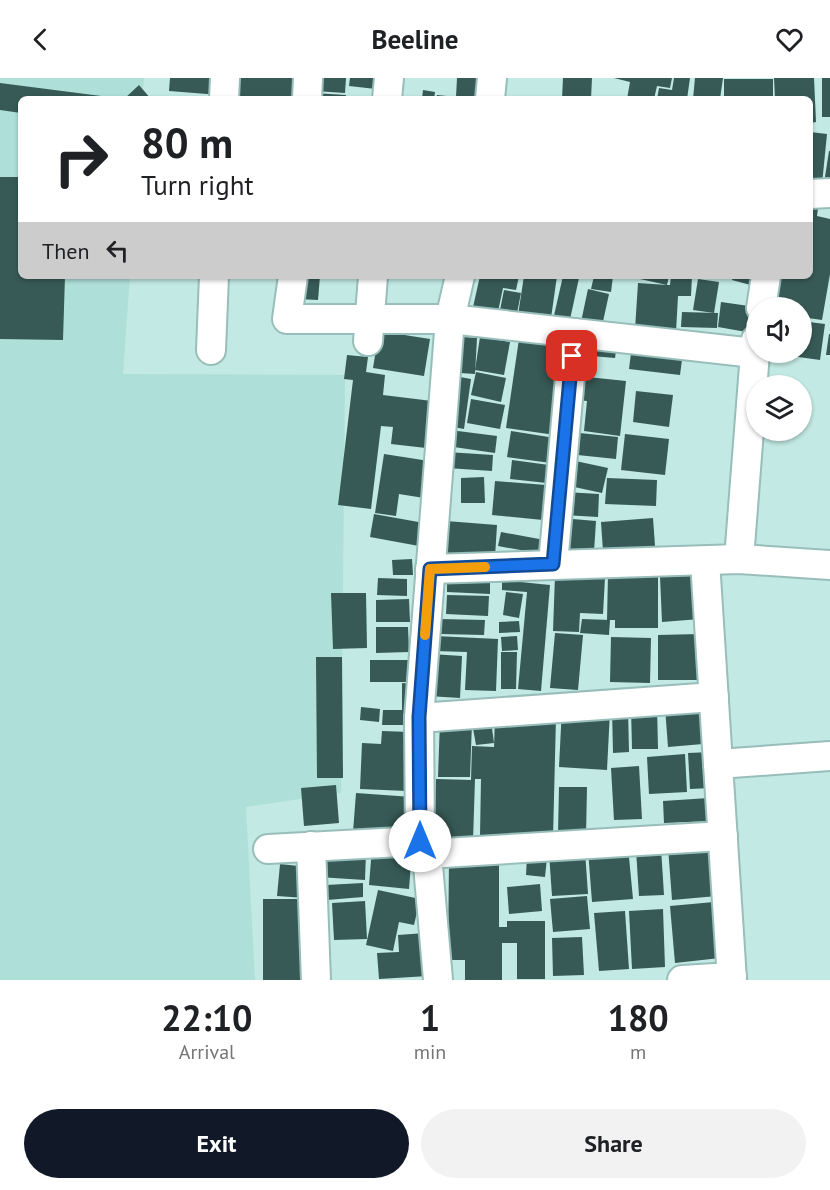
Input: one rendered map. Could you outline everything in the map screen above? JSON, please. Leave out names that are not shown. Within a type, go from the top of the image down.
[{"type":"street","points":[[224,96],[225,78]]},
{"type":"street","points":[[307,96],[308,78]]},
{"type":"street","points":[[387,96],[389,78]]},
{"type":"street","points":[[490,96],[492,78]]},
{"type":"street","points":[[813,194],[830,193]]},
{"type":"street","points":[[211,350],[214,279]]},
{"type":"street","points":[[293,279],[286,319],[368,330],[450,319],[574,333],[746,346]]},
{"type":"street","points":[[368,330],[373,279]]},
{"type":"street","points":[[438,980],[423,847],[419,717],[450,319],[459,279]]},
{"type":"street","points":[[763,297],[766,279]]},
{"type":"street","points":[[553,564],[574,333]]},
{"type":"street","points":[[738,560],[754,363]]},
{"type":"street","points":[[430,569],[738,560],[830,565]]},
{"type":"street","points":[[682,980],[732,979],[705,561]]},
{"type":"street","points":[[419,717],[714,698]]},
{"type":"street","points":[[718,764],[830,756]]},
{"type":"street","points":[[268,849],[311,846],[423,847],[723,836]]},
{"type":"street","points":[[311,846],[316,980]]},
{"type":"shaded area","points":[[0,78],[144,78],[142,96],[18,96],[18,279],[130,279],[123,374],[345,375],[341,793],[246,807],[255,980],[0,980]]},
{"type":"building","points":[[170,78],[221,78],[220,95],[169,91]]},
{"type":"building","points":[[230,78],[305,78],[304,96],[229,96]]},
{"type":"building","points":[[316,78],[346,78],[345,93],[315,91]]},
{"type":"building","points":[[350,78],[386,78],[385,90],[349,86]]},
{"type":"building","points":[[457,78],[478,78],[481,96],[456,96]]},
{"type":"building","points":[[563,78],[592,78],[591,96],[562,96]]},
{"type":"building","points":[[614,78],[672,78],[670,88],[657,86],[655,96],[628,96],[630,82]]},
{"type":"building","points":[[674,78],[690,78],[687,96],[658,96],[659,88],[672,90]]},
{"type":"building","points":[[695,78],[723,78],[720,96],[693,96]]},
{"type":"building","points":[[774,78],[814,78],[816,122],[813,122],[813,96],[775,96]]},
{"type":"building","points":[[822,78],[830,78],[830,117],[822,117]]},
{"type":"building","points":[[724,79],[773,79],[773,96],[724,96]]},
{"type":"building","points":[[0,83],[101,96],[18,96],[18,113],[0,110]]},
{"type":"building","points":[[139,85],[148,96],[127,96]]},
{"type":"building","points":[[423,90],[435,92],[434,96],[422,96]]},
{"type":"building","points":[[314,93],[346,95],[346,96],[314,96]]},
{"type":"building","points":[[813,132],[827,134],[822,184],[813,183]]},
{"type":"building","points":[[830,151],[830,178],[825,177]]},
{"type":"building","points":[[0,177],[18,177],[18,279],[65,279],[63,340],[0,339]]},
{"type":"building","points":[[813,207],[818,208],[817,216],[830,219],[830,274],[822,320],[812,319],[812,297],[775,297],[778,279],[813,279]]},
{"type":"building","points":[[300,279],[320,279],[318,300],[298,299]]},
{"type":"building","points":[[479,279],[518,279],[516,290],[503,288],[496,321],[471,316]]},
{"type":"building","points":[[524,279],[557,279],[550,325],[518,315]]},
{"type":"building","points":[[562,279],[579,279],[569,324],[553,320]]},
{"type":"building","points":[[593,279],[613,279],[611,292],[591,289]]},
{"type":"building","points":[[640,279],[668,279],[667,285]]},
{"type":"building","points":[[671,279],[692,279],[691,296],[678,296],[676,332],[635,329],[638,283],[670,285]]},
{"type":"building","points":[[698,279],[719,282],[714,313],[693,310]]},
{"type":"building","points":[[732,279],[760,279],[758,287]]},
{"type":"building","points":[[588,289],[609,294],[602,326],[581,322]]},
{"type":"building","points":[[504,290],[521,293],[517,313],[500,310]]},
{"type":"building","points":[[721,302],[746,306],[746,332],[718,327]]},
{"type":"building","points":[[682,312],[718,313],[717,328],[681,327]]},
{"type":"building","points":[[812,322],[825,324],[820,360],[812,359]]},
{"type":"building","points":[[379,331],[430,339],[424,376],[373,368]]},
{"type":"building","points":[[829,334],[830,355],[826,355]]},
{"type":"building","points":[[462,337],[477,338],[475,374],[460,373]]},
{"type":"building","points":[[480,337],[510,342],[504,375],[475,370]]},
{"type":"building","points":[[519,339],[567,346],[555,435],[506,428]]},
{"type":"building","points":[[582,341],[617,344],[615,358],[580,355]]},
{"type":"building","points":[[632,345],[683,352],[680,375],[629,369]]},
{"type":"building","points":[[347,355],[368,357],[366,372],[385,375],[383,395],[432,401],[426,448],[391,444],[393,427],[381,426],[371,509],[338,505],[353,380],[344,379]]},
{"type":"building","points":[[476,372],[506,378],[501,402],[471,395]]},
{"type":"building","points":[[578,376],[626,381],[620,436],[584,431],[587,401],[575,400]]},
{"type":"building","points":[[460,377],[471,379],[464,429],[453,427]]},
{"type":"building","points":[[636,391],[673,395],[669,427],[633,422]]},
{"type":"building","points":[[471,399],[505,405],[500,429],[467,423]]},
{"type":"building","points":[[450,430],[497,436],[495,453],[447,446]]},
{"type":"building","points":[[511,431],[555,438],[551,463],[507,457]]},
{"type":"building","points":[[570,432],[618,437],[616,459],[568,454]]},
{"type":"building","points":[[625,434],[669,439],[665,475],[621,470]]},
{"type":"building","points":[[447,452],[493,455],[492,471],[447,468]]},
{"type":"building","points":[[384,454],[429,461],[424,498],[399,494],[396,516],[375,513]]},
{"type":"building","points":[[512,460],[549,465],[547,483],[510,479]]},
{"type":"building","points":[[571,460],[608,468],[602,493],[565,485]]},
{"type":"building","points":[[484,477],[485,503],[461,503],[461,478]]},
{"type":"building","points":[[607,478],[657,480],[656,506],[605,504]]},
{"type":"building","points":[[495,481],[546,485],[543,520],[492,515]]},
{"type":"building","points":[[565,492],[599,494],[598,517],[564,515]]},
{"type":"building","points":[[374,514],[424,523],[419,546],[370,537]]},
{"type":"building","points":[[561,518],[596,521],[594,552],[558,549]]},
{"type":"building","points":[[653,518],[655,546],[603,551],[601,522]]},
{"type":"building","points":[[446,521],[497,525],[495,557],[444,555]]},
{"type":"building","points":[[501,532],[550,541],[548,555],[498,546]]},
{"type":"building","points":[[412,559],[413,575],[393,575],[392,560]]},
{"type":"building","points":[[608,574],[658,574],[658,628],[615,628],[615,620],[607,620]]},
{"type":"building","points":[[698,574],[700,619],[662,622],[660,576]]},
{"type":"building","points":[[555,576],[605,578],[603,614],[580,613],[579,632],[553,631]]},
{"type":"building","points":[[378,578],[407,579],[407,596],[377,595]]},
{"type":"building","points":[[447,579],[490,580],[490,594],[447,592]]},
{"type":"building","points":[[502,580],[550,585],[541,691],[518,689],[527,592],[502,590]]},
{"type":"building","points":[[506,592],[523,594],[519,618],[503,615]]},
{"type":"building","points":[[331,593],[366,593],[367,648],[333,649]]},
{"type":"building","points":[[447,595],[489,596],[488,616],[446,614]]},
{"type":"building","points":[[409,599],[410,622],[376,622],[376,600]]},
{"type":"building","points":[[440,619],[485,620],[484,635],[440,634]]},
{"type":"building","points":[[582,619],[610,620],[609,635],[580,633]]},
{"type":"building","points":[[519,621],[520,632],[499,633],[499,622]]},
{"type":"building","points":[[376,627],[408,627],[409,652],[376,653]]},
{"type":"building","points":[[555,633],[583,635],[578,690],[550,688]]},
{"type":"building","points":[[700,634],[700,680],[658,680],[658,635]]},
{"type":"building","points":[[435,636],[498,639],[496,691],[465,690],[467,652],[434,651]]},
{"type":"building","points":[[517,636],[518,650],[502,651],[501,637]]},
{"type":"building","points":[[611,637],[651,638],[650,683],[610,682]]},
{"type":"building","points":[[501,652],[517,652],[516,689],[501,689]]},
{"type":"building","points":[[431,654],[462,656],[460,698],[428,696]]},
{"type":"building","points":[[316,657],[342,657],[343,778],[317,778]]},
{"type":"building","points":[[370,660],[410,660],[410,682],[370,682]]},
{"type":"building","points":[[402,683],[414,684],[414,725],[382,725],[383,710],[402,710]]},
{"type":"building","points":[[701,705],[703,744],[668,747],[665,707]]},
{"type":"building","points":[[657,706],[658,749],[632,749],[631,707]]},
{"type":"building","points":[[361,707],[380,709],[379,722],[360,720]]},
{"type":"building","points":[[562,708],[610,711],[607,770],[559,767]]},
{"type":"building","points":[[612,709],[628,709],[629,752],[613,753]]},
{"type":"building","points":[[495,715],[556,717],[553,838],[480,836],[481,779],[475,779],[473,841],[434,840],[436,779],[471,780],[472,746],[494,748]]},
{"type":"building","points":[[440,721],[472,722],[470,777],[438,777]]},
{"type":"building","points":[[491,721],[494,743],[476,745],[472,723]]},
{"type":"building","points":[[382,731],[410,732],[407,791],[360,789],[362,743],[381,744]]},
{"type":"building","points":[[711,752],[712,788],[690,789],[688,753]]},
{"type":"building","points":[[685,754],[687,792],[649,794],[647,757]]},
{"type":"building","points":[[639,766],[642,819],[614,820],[611,768]]},
{"type":"building","points":[[336,785],[339,823],[304,826],[301,788]]},
{"type":"building","points":[[559,787],[587,787],[586,835],[558,834]]},
{"type":"building","points":[[356,793],[412,797],[409,837],[353,832]]},
{"type":"building","points":[[709,798],[710,821],[664,823],[663,801]]},
{"type":"building","points":[[713,843],[717,896],[672,900],[668,847]]},
{"type":"building","points":[[628,847],[633,899],[592,902],[588,850]]},
{"type":"building","points":[[372,848],[412,851],[409,889],[369,885]]},
{"type":"building","points":[[661,848],[664,895],[639,896],[636,850]]},
{"type":"building","points":[[319,850],[366,852],[365,880],[318,877]]},
{"type":"building","points":[[585,851],[588,894],[552,896],[549,853]]},
{"type":"building","points":[[527,856],[547,858],[545,877],[526,875]]},
{"type":"building","points":[[449,858],[499,858],[499,927],[507,927],[507,921],[545,921],[545,979],[517,979],[517,943],[502,943],[502,980],[465,980],[465,960],[448,960]]},
{"type":"building","points":[[280,864],[308,867],[305,898],[277,896]]},
{"type":"building","points":[[363,883],[363,897],[327,900],[326,885]]},
{"type":"building","points":[[540,884],[542,911],[509,914],[507,887]]},
{"type":"building","points":[[378,890],[420,899],[414,925],[399,922],[393,951],[366,945]]},
{"type":"building","points":[[587,896],[590,929],[553,932],[550,899]]},
{"type":"building","points":[[263,899],[310,899],[309,980],[263,980]]},
{"type":"building","points":[[365,901],[367,939],[334,940],[332,903]]},
{"type":"building","points":[[714,902],[720,958],[675,963],[670,906]]},
{"type":"building","points":[[663,909],[665,967],[632,969],[629,911]]},
{"type":"building","points":[[625,911],[629,969],[599,971],[594,913]]},
{"type":"building","points":[[425,933],[428,976],[379,979],[377,953],[399,952],[398,935]]},
{"type":"building","points":[[582,937],[584,975],[553,976],[552,938]]},
{"type":"slow traffic","points":[[425,635],[430,569],[485,567]]},
{"type":"route","points":[[420,841],[419,717],[430,569],[553,564],[572,356]]}]
